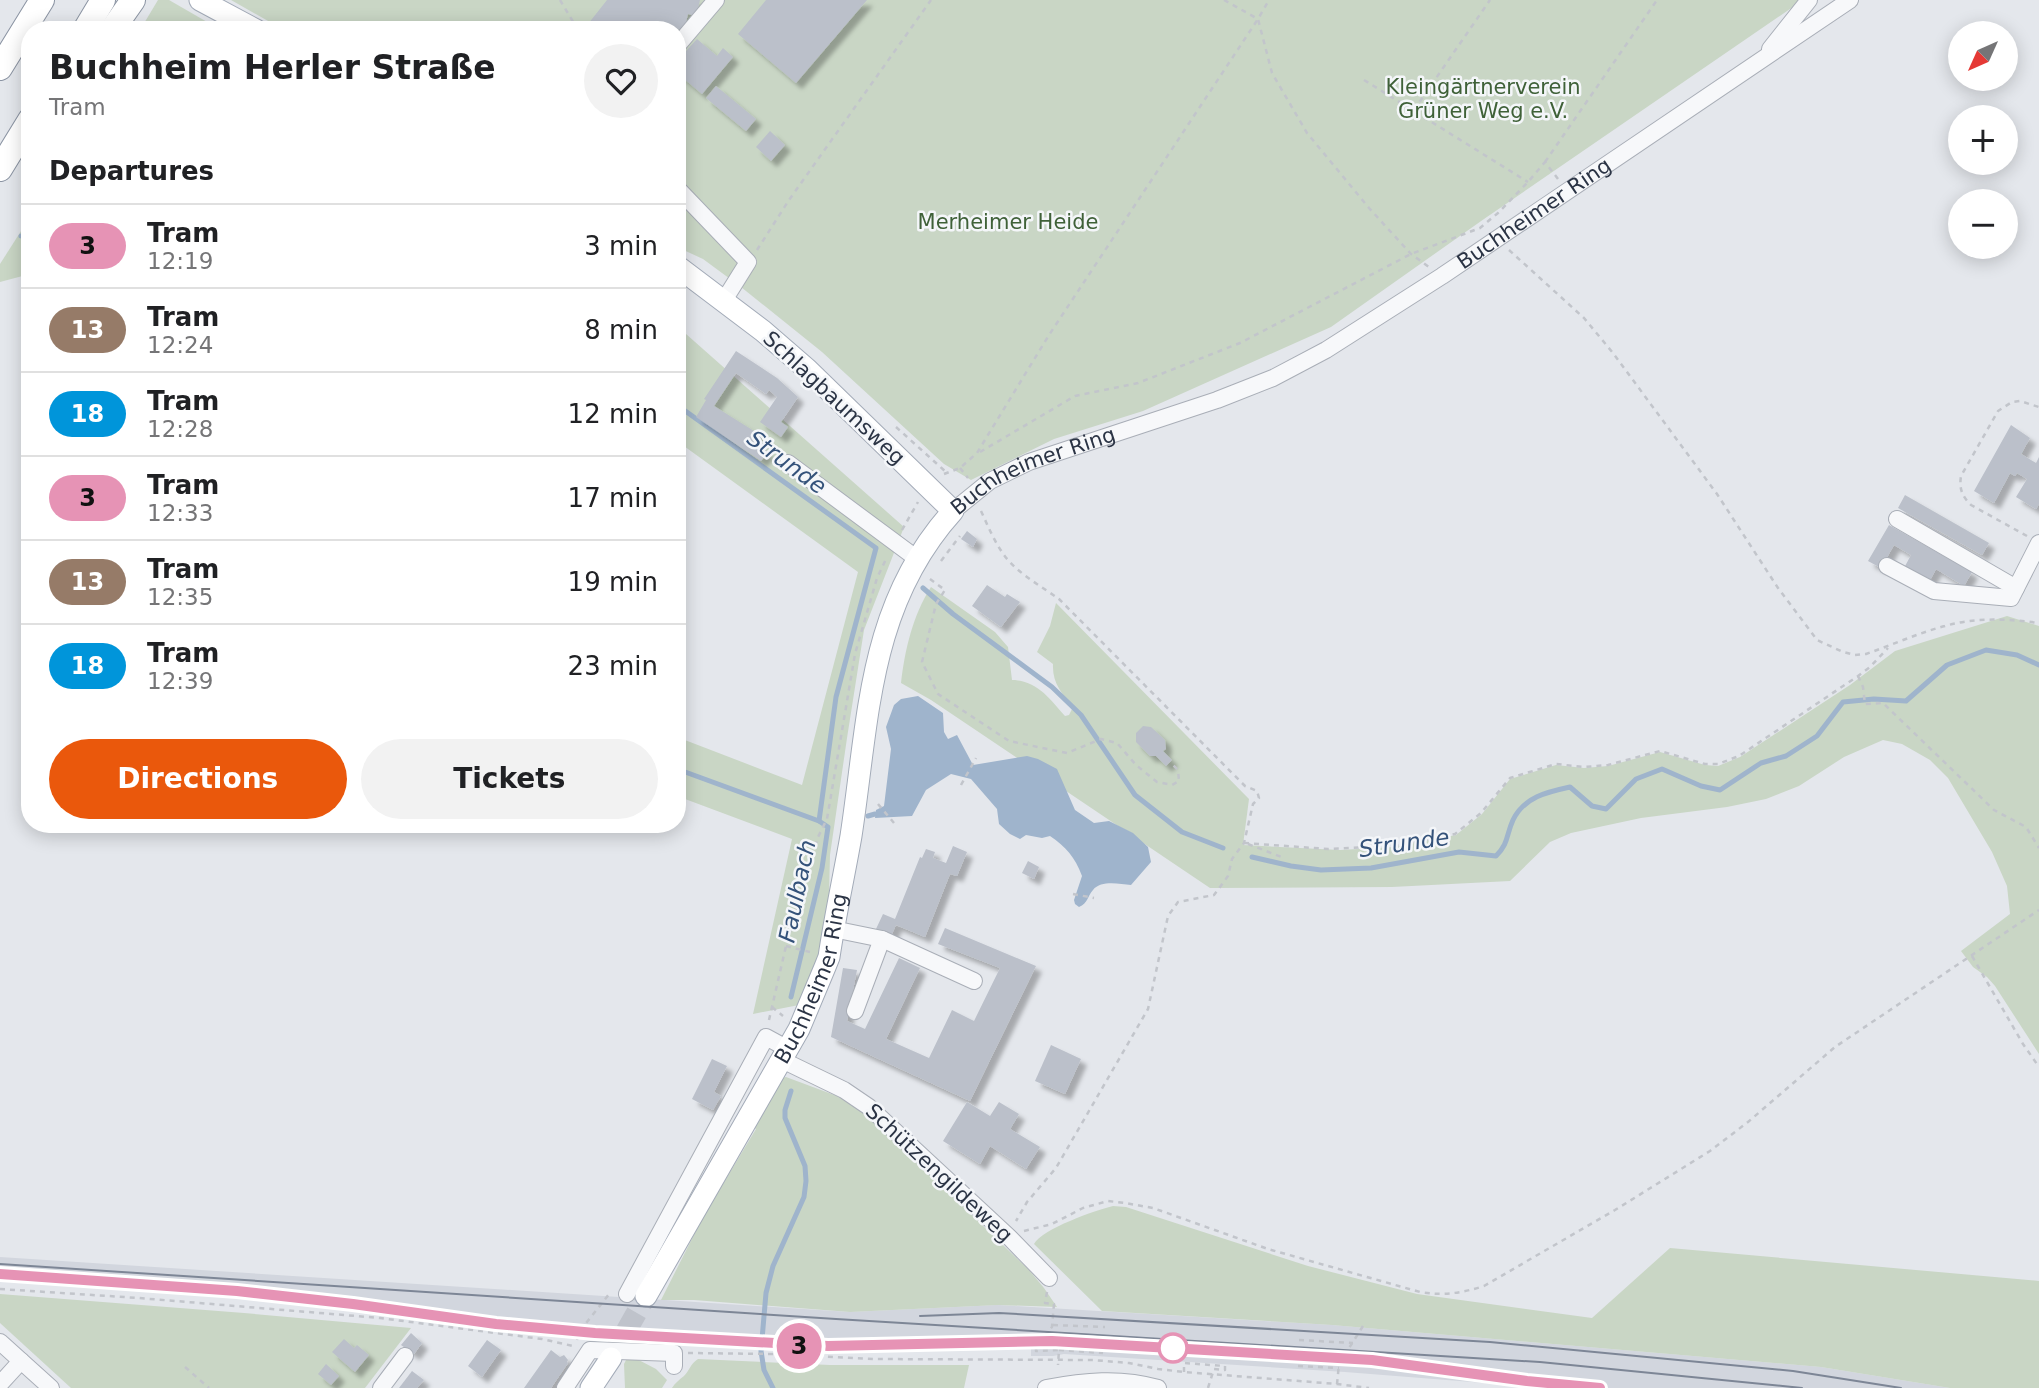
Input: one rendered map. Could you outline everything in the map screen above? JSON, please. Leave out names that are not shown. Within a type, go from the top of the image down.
[{"type":"highway","points":[[0,59],[27,0]]},
{"type":"highway","points":[[29,21],[42,0]]},
{"type":"highway","points":[[90,21],[103,0]]},
{"type":"highway","points":[[118,21],[133,0]]},
{"type":"highway","points":[[0,68],[21,34]]},
{"type":"highway","points":[[0,169],[21,137]]},
{"type":"main road","points":[[200,0],[238,21]]},
{"type":"main road","name":"Schlagbaumsweg","points":[[686,273],[763,331],[808,370],[953,511]]},
{"type":"main road","name":"Buchheimer Ring","points":[[636,1295],[785,1055],[799,1029],[829,957],[850,837],[864,732],[882,638],[895,601],[926,563],[936,529],[953,511]]},
{"type":"main road","points":[[591,1388],[611,1358]]},
{"type":"street","points":[[686,35],[716,0]]},
{"type":"street","points":[[1760,62],[1809,0]]},
{"type":"street","name":"Buchheimer Ring","points":[[953,511],[995,478],[1029,462],[1217,400],[1282,373],[1335,345],[1850,0]]},
{"type":"street","points":[[686,197],[748,262],[723,302]]},
{"type":"street","points":[[788,463],[926,563]]},
{"type":"street","points":[[1897,519],[2013,593]]},
{"type":"street","points":[[2013,593],[2033,540]]},
{"type":"street","points":[[1887,566],[1934,592],[2013,593]]},
{"type":"street","points":[[834,929],[882,939],[974,981]]},
{"type":"street","points":[[855,1011],[882,939]]},
{"type":"street","points":[[636,1295],[766,1037]]},
{"type":"street","name":"Schützengildeweg","points":[[766,1037],[785,1055],[869,1107],[1008,1236],[1049,1278]]},
{"type":"street","points":[[0,1342],[51,1388]]},
{"type":"street","points":[[565,1388],[590,1350],[674,1359]]},
{"type":"street","points":[[381,1388],[405,1356]]},
{"type":"street","points":[[0,1384],[21,1361]]},
{"type":"street","points":[[1046,1388],[1122,1380],[1157,1388]]},
{"type":"path","points":[[560,0],[573,21]]},
{"type":"path","points":[[748,262],[931,0]]},
{"type":"path","points":[[1224,0],[1258,19],[1272,73],[1307,133],[1368,208],[1411,254],[1442,275]]},
{"type":"path","points":[[977,453],[1049,335],[1269,0]]},
{"type":"path","points":[[1414,110],[1490,0]]},
{"type":"path","points":[[960,468],[977,453],[1075,396],[1138,383],[1240,343],[1411,254],[1480,228],[1498,213],[1545,162],[1657,0]]},
{"type":"path","points":[[1364,80],[1528,182]]},
{"type":"path","points":[[1545,162],[1566,191]]},
{"type":"path","points":[[1506,247],[1584,318],[1613,353],[1717,494],[1786,600],[1817,639],[1855,655],[1866,654],[1946,626],[1968,622],[2007,619],[2039,623]]},
{"type":"path","points":[[2033,540],[1971,505],[1964,498],[1960,486],[1961,476],[1998,411],[2012,402],[2020,401],[2039,407]]},
{"type":"path","points":[[981,510],[1005,557],[1059,599],[1245,786],[1257,791],[1259,797],[1253,804],[1246,844]]},
{"type":"path","points":[[926,563],[957,540]]},
{"type":"path","points":[[932,581],[945,590],[936,604],[922,662],[938,694],[1009,741],[1067,753],[1101,739],[1117,743],[1136,765],[1157,782],[1172,786],[1179,781],[1178,770],[1170,762]]},
{"type":"path","points":[[1008,1236],[1027,1202],[1056,1168],[1148,1009],[1168,916],[1178,902],[1214,895],[1228,876],[1232,859],[1240,848],[1246,844],[1341,849],[1393,846],[1455,834],[1481,813],[1510,778],[1556,764],[1584,767],[1608,765],[1660,751],[1705,764],[1718,764],[1739,756],[1858,676],[1891,645]]},
{"type":"path","points":[[1858,676],[1863,687],[1865,704],[1883,703],[1994,810],[2026,827],[2039,848]]},
{"type":"path","points":[[961,785],[976,758]]},
{"type":"path","points":[[878,804],[894,823]]},
{"type":"path","points":[[766,1037],[786,946],[818,837],[827,819]]},
{"type":"path","points":[[1246,844],[1284,858]]},
{"type":"path","points":[[1073,894],[1094,898]]},
{"type":"path","points":[[1008,1236],[1052,1224],[1083,1208],[1108,1201],[1125,1203],[1153,1208],[1268,1249],[1420,1292],[1437,1295],[1462,1293],[1484,1286],[1517,1269],[1710,1151],[1835,1047],[2039,910]]},
{"type":"path","points":[[786,946],[816,953]]},
{"type":"path","points":[[1972,956],[2039,1067]]},
{"type":"path","points":[[1049,1278],[1045,1303],[1054,1304],[1053,1325],[1036,1346],[1036,1351],[1103,1353]]},
{"type":"path","points":[[0,1289],[380,1318],[542,1339],[590,1350],[590,1344],[575,1340],[610,1292],[636,1295]]},
{"type":"path","points":[[1053,1325],[1105,1327]]},
{"type":"path","points":[[1337,1384],[1339,1364],[1363,1326]]},
{"type":"path","points":[[1299,1340],[1353,1343]]},
{"type":"path","points":[[1058,1365],[1059,1350]]},
{"type":"path","points":[[674,1359],[774,1354]]},
{"type":"path","points":[[1184,1372],[1184,1363],[1225,1365],[1225,1370],[1213,1369],[1208,1388]]},
{"type":"path","points":[[1298,1366],[1339,1368]]},
{"type":"path","points":[[185,1367],[209,1388]]},
{"type":"shaded area","points":[[0,1257],[850,1312],[998,1305],[1332,1325],[1821,1367],[1950,1388],[1550,1388],[1064,1354],[1031,1356],[1031,1345],[854,1352],[685,1344],[524,1330],[238,1296],[0,1279]]},
{"type":"green space","points":[[158,0],[169,0],[205,21],[145,21]]},
{"type":"green space","name":"Merheimer Heide","points":[[231,0],[1803,0],[1331,327],[1143,411],[1054,439],[971,480],[944,464],[822,352],[741,287],[703,259],[686,251],[686,21],[268,21]]},
{"type":"green space","points":[[21,231],[21,276],[0,282],[0,264]]},
{"type":"green space","points":[[686,334],[904,527],[864,630],[830,855],[829,895],[816,971],[799,1005],[753,1014],[792,839],[686,799],[686,740],[802,785],[858,572],[686,448]]},
{"type":"green space","points":[[931,587],[995,632],[1008,647],[1012,680],[1036,687],[1065,716],[1069,715],[1073,707],[1056,683],[1053,664],[1037,652],[1050,626],[1056,603],[1249,799],[1243,845],[1340,850],[1394,847],[1456,835],[1482,814],[1510,779],[1556,765],[1584,768],[1608,766],[1660,752],[1718,766],[1740,757],[1850,685],[1895,651],[2007,616],[2039,626],[2039,1054],[1995,986],[1973,967],[1961,951],[2010,914],[2007,886],[1992,852],[1948,778],[1930,760],[1902,744],[1883,740],[1844,757],[1799,786],[1766,799],[1641,818],[1571,833],[1550,842],[1510,881],[1392,887],[1210,888],[931,700],[901,683],[911,633],[919,609]]},
{"type":"green space","points":[[786,1077],[837,1096],[871,1118],[1029,1270],[1057,1307],[998,1305],[850,1312],[661,1300],[703,1217],[756,1129],[753,1127],[782,1078]]},
{"type":"green space","points":[[1113,1206],[1126,1207],[1308,1266],[1417,1294],[1592,1318],[1670,1248],[2039,1281],[2039,1388],[1950,1388],[1821,1367],[1332,1325],[1102,1311],[1034,1244],[1058,1226]]},
{"type":"green space","points":[[0,1294],[411,1328],[365,1388],[71,1388],[0,1323]]},
{"type":"green space","points":[[633,1357],[656,1369],[667,1380],[662,1388],[625,1388],[624,1364],[627,1358]]},
{"type":"green space","points":[[698,1359],[830,1365],[969,1365],[964,1388],[672,1388]]},
{"type":"water","points":[[918,696],[943,713],[944,732],[948,739],[957,735],[973,765],[1027,756],[1057,769],[1075,810],[1094,823],[1109,821],[1133,833],[1148,847],[1151,862],[1131,885],[1110,883],[1096,887],[1079,907],[1074,900],[1082,876],[1069,853],[1050,836],[1042,838],[1026,835],[1020,839],[1010,834],[999,824],[997,809],[971,779],[951,774],[926,790],[912,816],[875,818],[876,810],[884,806],[891,749],[886,727],[894,705],[901,699]]},
{"type":"building","points":[[607,0],[700,0],[696,16],[688,14],[686,22],[590,21]]},
{"type":"building","points":[[766,0],[867,0],[796,83],[738,34]]},
{"type":"building","points":[[697,39],[717,56],[723,48],[733,57],[702,94],[686,81],[686,51]]},
{"type":"building","points":[[716,86],[756,119],[746,131],[706,98]]},
{"type":"building","points":[[770,131],[785,145],[771,161],[756,147]]},
{"type":"building","points":[[736,351],[777,378],[798,397],[781,422],[788,427],[781,437],[760,422],[777,397],[769,390],[766,394],[736,373],[714,406],[762,436],[757,444],[768,452],[761,461],[696,417],[706,400],[704,399]]},
{"type":"building","points":[[2011,425],[2030,438],[2021,454],[2036,463],[2039,457],[2039,504],[2036,509],[2016,497],[2027,479],[2017,473],[2015,476],[2010,473],[1994,503],[1974,491]]},
{"type":"building","points":[[1905,495],[1989,543],[1982,555],[1898,508]]},
{"type":"building","points":[[1889,525],[1972,572],[1964,586],[1936,569],[1929,582],[1904,568],[1911,555],[1894,545],[1881,568],[1868,561]]},
{"type":"building","points":[[967,531],[977,539],[973,547],[961,539]]},
{"type":"building","points":[[987,585],[1005,597],[1007,594],[1020,602],[1001,627],[972,606]]},
{"type":"building","points":[[1143,726],[1151,727],[1165,740],[1166,749],[1163,751],[1172,760],[1166,766],[1156,756],[1150,756],[1136,742],[1136,733]]},
{"type":"building","points":[[953,846],[967,852],[957,876],[950,874],[925,937],[896,925],[891,936],[876,929],[883,914],[895,919],[920,857],[922,858],[926,849],[935,852],[933,858],[946,863]]},
{"type":"building","points":[[1028,861],[1039,867],[1034,879],[1022,873]]},
{"type":"building","points":[[945,928],[1036,966],[970,1101],[831,1037],[843,968],[857,970],[847,1021],[865,1029],[899,958],[920,968],[886,1039],[929,1058],[952,1010],[974,1021],[1000,968],[938,944]]},
{"type":"building","points":[[1051,1045],[1081,1059],[1065,1094],[1035,1081]]},
{"type":"building","points":[[712,1059],[727,1066],[714,1092],[721,1096],[713,1110],[692,1099]]},
{"type":"building","points":[[967,1102],[990,1116],[999,1102],[1019,1114],[1010,1129],[1040,1147],[1026,1169],[990,1146],[980,1164],[943,1141]]},
{"type":"building","points":[[411,1333],[422,1343],[414,1354],[401,1345]]},
{"type":"building","points":[[344,1339],[354,1348],[357,1345],[369,1355],[355,1372],[332,1352]]},
{"type":"building","points":[[487,1340],[501,1350],[482,1377],[468,1366]]},
{"type":"building","points":[[551,1350],[560,1357],[564,1355],[568,1363],[551,1388],[524,1388]]},
{"type":"building","points":[[326,1364],[339,1376],[331,1385],[318,1374]]},
{"type":"building","points":[[412,1371],[424,1380],[417,1388],[399,1388]]},
{"type":"waterway","points":[[686,411],[876,548],[836,697],[819,821]]},
{"type":"waterway","name":"Strunde","points":[[923,588],[953,614],[1052,687],[1081,715],[1135,795],[1182,832],[1223,848]]},
{"type":"waterway","name":"Strunde","points":[[1252,857],[1321,870],[1371,868],[1459,852],[1496,856],[1505,843],[1518,812],[1530,801],[1545,794],[1570,787],[1592,806],[1606,809],[1636,779],[1662,769],[1701,786],[1720,790],[1761,763],[1786,756],[1817,736],[1843,702],[1874,699],[1906,701],[1947,665],[1986,650],[2017,655],[2039,665]]},
{"type":"waterway","name":"Faulbach","points":[[686,772],[819,821],[828,827],[822,868],[791,997]]},
{"type":"waterway","points":[[868,816],[875,814]]},
{"type":"waterway","name":"Faulbach","points":[[773,1388],[764,1370],[761,1351],[766,1293],[773,1266],[804,1197],[806,1181],[805,1166],[785,1118],[791,1091]]},
{"type":"tunnel","points":[[611,1358],[646,1296]]},
{"type":"tram line","points":[[0,1264],[1540,1362],[1802,1388]]},
{"type":"tram line","points":[[0,1274],[237,1291],[524,1327],[745,1343],[855,1346],[1036,1341]]},
{"type":"tram line","name":"3","points":[[0,1274],[237,1291],[496,1324],[595,1333],[828,1346],[1052,1341],[1372,1360],[1600,1388]]},
{"type":"tram line","points":[[920,1316],[999,1313],[1490,1342],[1793,1371],[1901,1388]]},
{"type":"tram line","points":[[1404,1363],[1600,1388]]},
{"type":"park label","name":"Kleingärtnerverein Grüner Weg e.V.","points":[[1483,99]]}]
